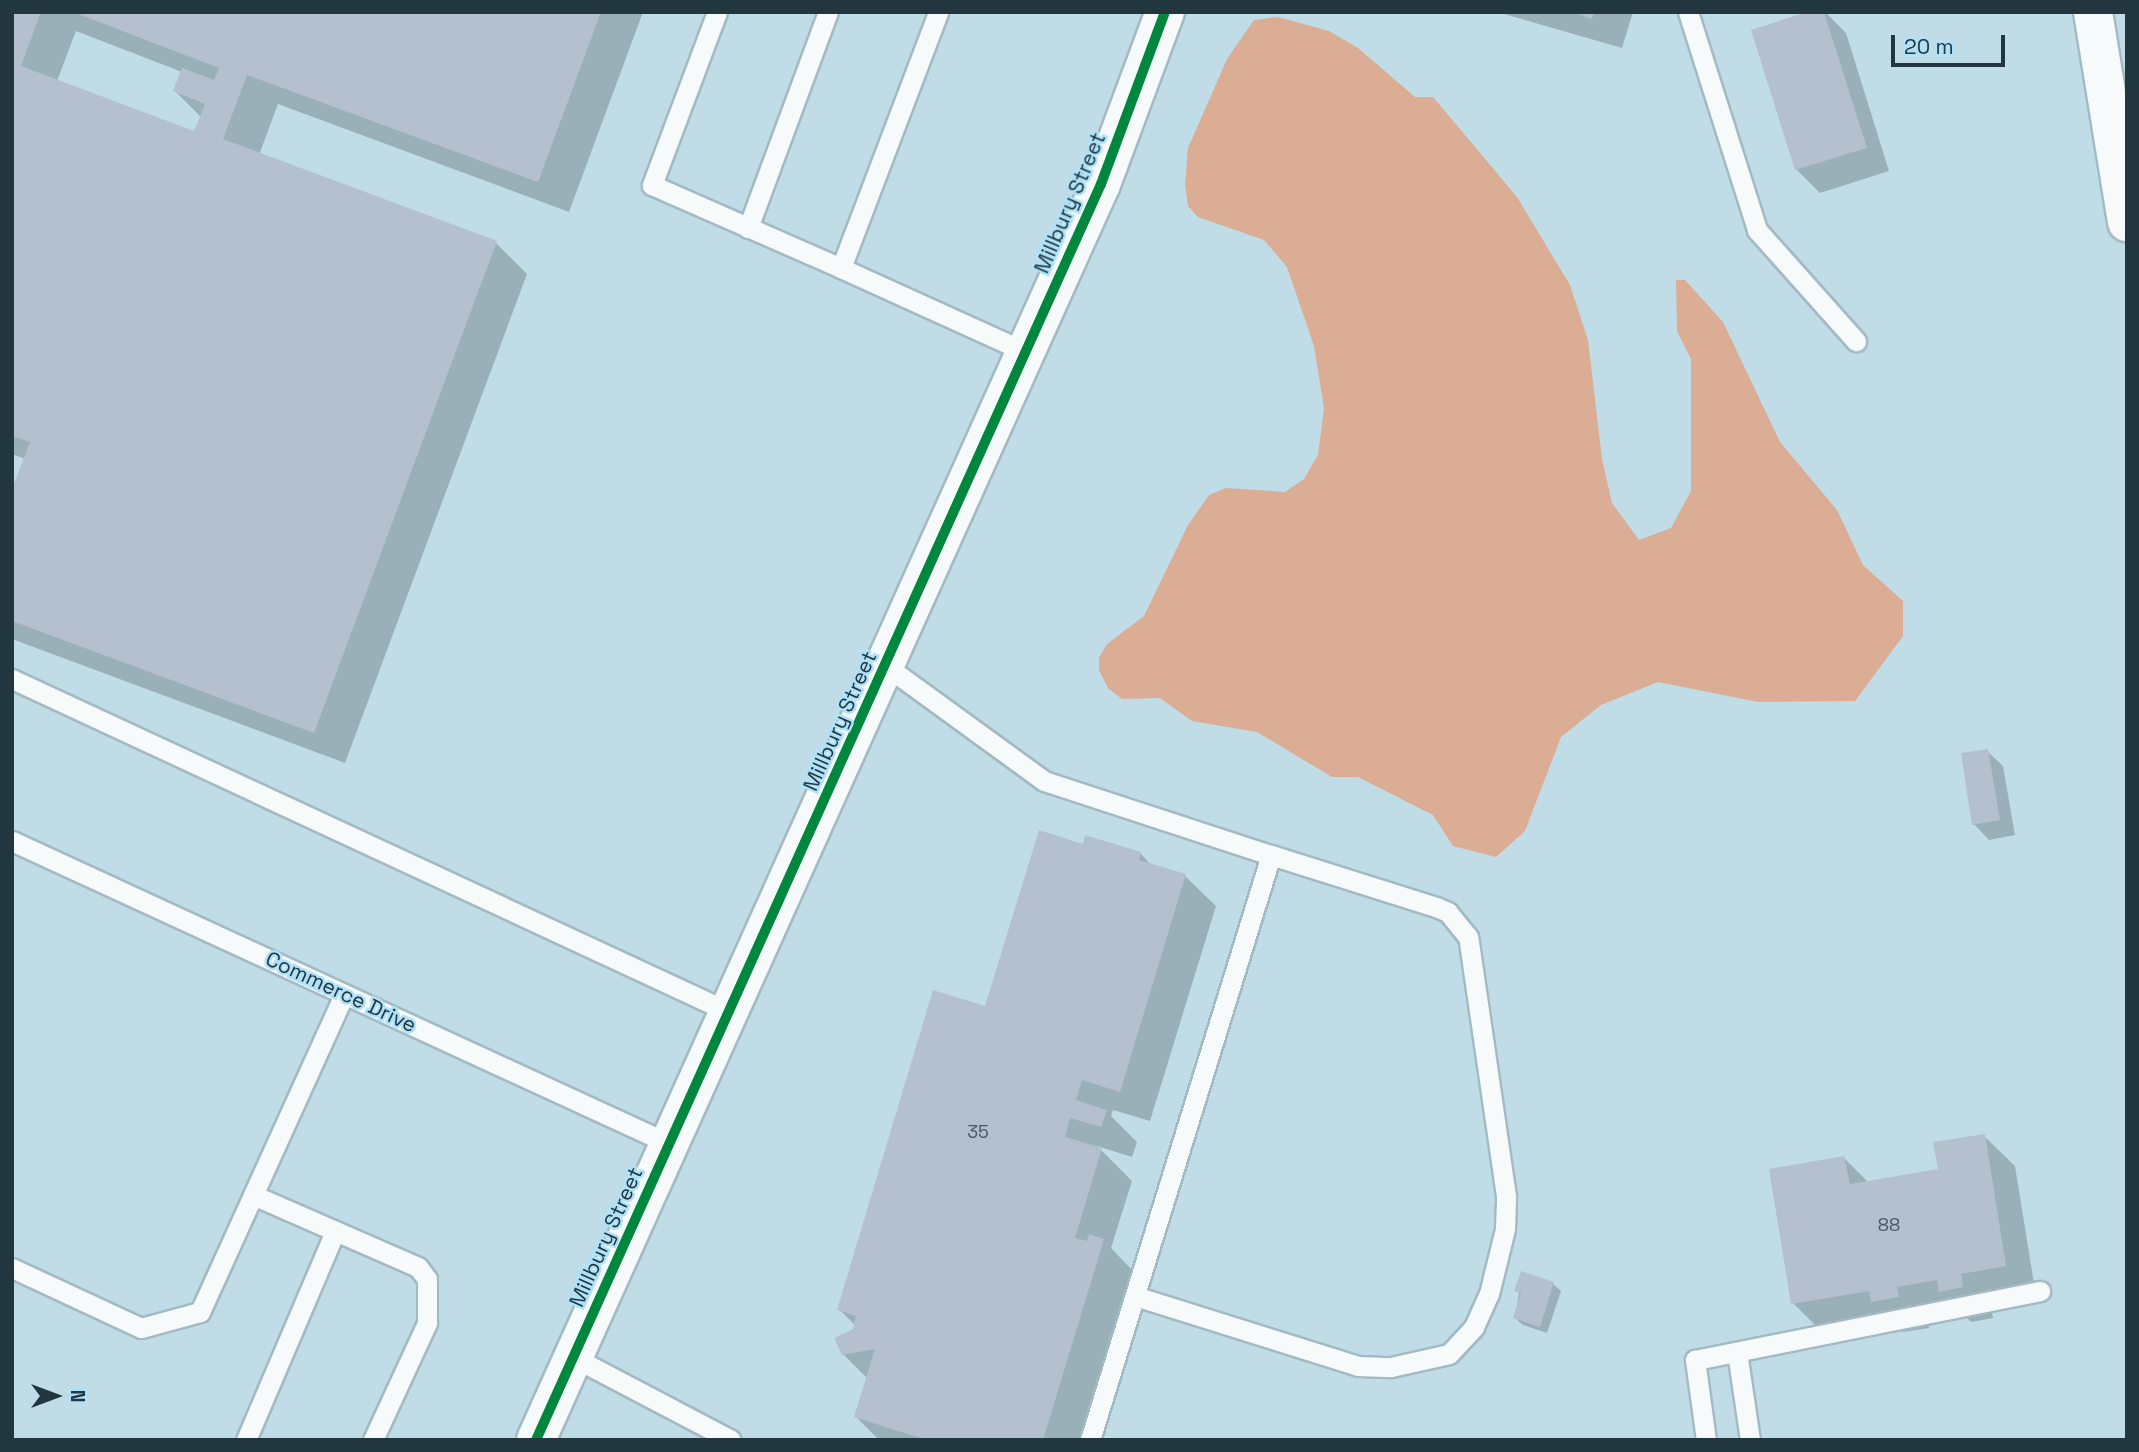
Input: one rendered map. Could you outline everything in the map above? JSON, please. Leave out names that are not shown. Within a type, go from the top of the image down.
[{"type":"main road","name":"Millbury Street","points":[[536,1440],[1101,184],[1165,12]]},
{"type":"main road","points":[[2093,12],[2127,222]]},
{"type":"lane","points":[[717,12],[652,185],[1026,352]]},
{"type":"lane","points":[[748,228],[828,12]]},
{"type":"lane","points":[[841,268],[938,12]]},
{"type":"lane","points":[[1688,12],[1757,230],[1856,341]]},
{"type":"lane","points":[[886,666],[1044,781],[1436,907],[1448,912],[1468,937],[1506,1196],[1505,1229],[1489,1294],[1474,1327],[1449,1354],[1391,1367],[1358,1366],[1135,1296]]},
{"type":"lane","points":[[12,679],[729,1012]]},
{"type":"lane","name":"Commerce Drive","points":[[12,842],[670,1144]]},
{"type":"lane","points":[[1090,1440],[1271,855]]},
{"type":"lane","points":[[12,1268],[141,1328],[172,1322],[200,1311],[344,993]]},
{"type":"lane","points":[[253,1195],[418,1267],[427,1279],[430,1296],[427,1323],[373,1440]]},
{"type":"lane","points":[[246,1440],[335,1231]]},
{"type":"lane","points":[[1706,1440],[1695,1360],[2040,1291]]},
{"type":"lane","points":[[1737,1352],[1750,1440]]},
{"type":"lane","points":[[573,1357],[732,1440]]},
{"type":"shaded area","points":[[1278,17],[1329,31],[1358,48],[1415,97],[1433,97],[1517,197],[1570,285],[1588,340],[1602,459],[1612,503],[1639,540],[1671,528],[1691,491],[1691,359],[1677,331],[1676,280],[1685,280],[1723,322],[1780,442],[1837,510],[1863,565],[1903,601],[1903,636],[1855,701],[1758,702],[1658,682],[1601,705],[1561,737],[1525,831],[1496,857],[1453,846],[1433,815],[1358,777],[1332,777],[1257,732],[1192,721],[1160,698],[1122,699],[1108,688],[1099,670],[1099,658],[1107,644],[1144,616],[1188,525],[1209,495],[1226,488],[1285,492],[1304,479],[1318,455],[1324,408],[1314,346],[1287,267],[1264,240],[1198,217],[1188,206],[1185,185],[1188,148],[1227,59],[1254,20]]},
{"type":"building","points":[[12,12],[41,12],[21,66],[194,131],[205,104],[173,91],[182,68],[214,80],[219,68],[73,12],[601,12],[538,182],[247,75],[223,139],[497,241],[314,733],[12,621],[12,489],[30,442],[12,436]]},
{"type":"building","points":[[1572,12],[1594,12],[1592,19]]},
{"type":"building","points":[[1807,12],[1824,12],[1867,148],[1795,170],[1751,30]]},
{"type":"building","points":[[1988,749],[2000,820],[1972,825],[1961,753]]},
{"type":"building","points":[[1039,830],[1083,844],[1085,835],[1141,852],[1139,860],[1186,874],[1120,1092],[1082,1080],[1076,1100],[1107,1110],[1101,1127],[1070,1118],[1065,1137],[1102,1148],[1075,1238],[1087,1241],[1089,1234],[1104,1239],[1043,1440],[927,1440],[854,1417],[875,1349],[842,1355],[834,1338],[853,1329],[856,1316],[837,1310],[933,990],[985,1006]]},
{"type":"building","points":[[1985,1134],[2006,1266],[1961,1274],[1963,1287],[1939,1292],[1937,1280],[1897,1287],[1899,1297],[1871,1302],[1869,1291],[1791,1304],[1769,1169],[1844,1156],[1850,1184],[1938,1169],[1933,1142]]},
{"type":"building","points":[[1521,1271],[1554,1282],[1540,1327],[1513,1318],[1521,1293],[1514,1291]]},
{"type":"cycle path","points":[[536,1440],[1101,184],[1165,12]]}]
